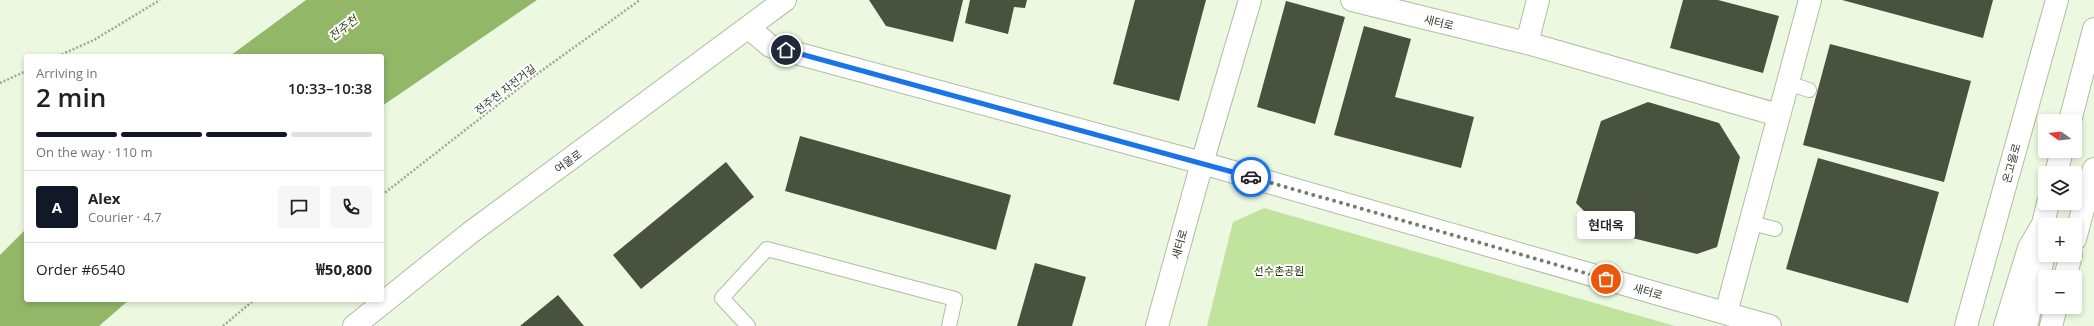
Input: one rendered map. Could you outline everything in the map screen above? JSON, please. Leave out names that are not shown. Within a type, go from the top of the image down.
[{"type":"street","name":"여울로","points":[[384,302],[470,233],[785,0]]},
{"type":"street","name":"새터로","points":[[1157,326],[1202,163],[1250,0]]},
{"type":"street","name":"새터로","points":[[1352,0],[1527,44],[1778,115]]},
{"type":"street","points":[[1527,44],[1538,0]]},
{"type":"street","points":[[1726,313],[1810,0]]},
{"type":"street","name":"온고을로","points":[[1966,326],[2057,0]]},
{"type":"street","name":"새터로","points":[[749,28],[770,46],[1202,163],[1770,326]]},
{"type":"street","points":[[2072,114],[2094,29]]},
{"type":"street","points":[[2081,218],[2094,169]]},
{"type":"street","points":[[2005,326],[2029,248],[2045,213]]},
{"type":"street","points":[[2026,326],[2044,255],[2045,213]]},
{"type":"street","name":"여울로","points":[[354,326],[384,302]]},
{"type":"street","points":[[2051,326],[2054,314]]},
{"type":"lane","points":[[1788,83],[1809,90]]},
{"type":"lane","points":[[1751,224],[1775,229]]},
{"type":"lane","points":[[748,326],[722,298],[767,249],[955,299],[949,326]]},
{"type":"path","points":[[62,54],[94,40],[160,0]]},
{"type":"path","name":"전주천 자전거길","points":[[384,193],[537,74],[640,0]]},
{"type":"path","points":[[0,83],[24,72]]},
{"type":"path","points":[[223,326],[252,302]]},
{"type":"green space","name":"선수촌공원","points":[[1264,208],[1675,326],[1207,326],[1233,222]]},
{"type":"water","name":"전주천","points":[[306,0],[537,0],[384,105],[384,54],[233,54]]},
{"type":"water","points":[[24,231],[24,302],[127,302],[99,326],[0,326],[0,255]]},
{"type":"building","points":[[869,0],[963,0],[953,42],[886,26]]},
{"type":"building","points":[[970,0],[1027,0],[1025,8],[1014,7],[1008,34],[965,23]]},
{"type":"building","points":[[1135,0],[1206,0],[1179,101],[1113,84]]},
{"type":"building","points":[[1683,0],[1718,0],[1779,16],[1763,73],[1670,48]]},
{"type":"building","points":[[1842,0],[1993,0],[1983,38]]},
{"type":"building","points":[[1286,1],[1345,17],[1315,124],[1257,107]]},
{"type":"building","points":[[1364,26],[1411,39],[1395,97],[1474,117],[1461,168],[1334,135]]},
{"type":"building","points":[[1830,44],[1971,81],[1944,182],[1803,145]]},
{"type":"building","points":[[1648,102],[1719,123],[1740,157],[1717,247],[1697,254],[1604,231],[1576,203],[1601,121]]},
{"type":"building","points":[[800,136],[1011,195],[996,250],[785,191]]},
{"type":"building","points":[[1818,158],[1939,192],[1908,303],[1786,269]]},
{"type":"building","points":[[726,162],[754,197],[641,289],[613,255]]},
{"type":"building","points":[[1035,263],[1086,277],[1072,326],[1017,326]]},
{"type":"building","points":[[558,295],[584,326],[520,326]]},
{"type":"way so far","points":[[1251,177],[1606,279]]},
{"type":"place","name":"현대옥","points":[[1606,279]]},
{"type":"route","points":[[786,50],[1251,177]]}]
